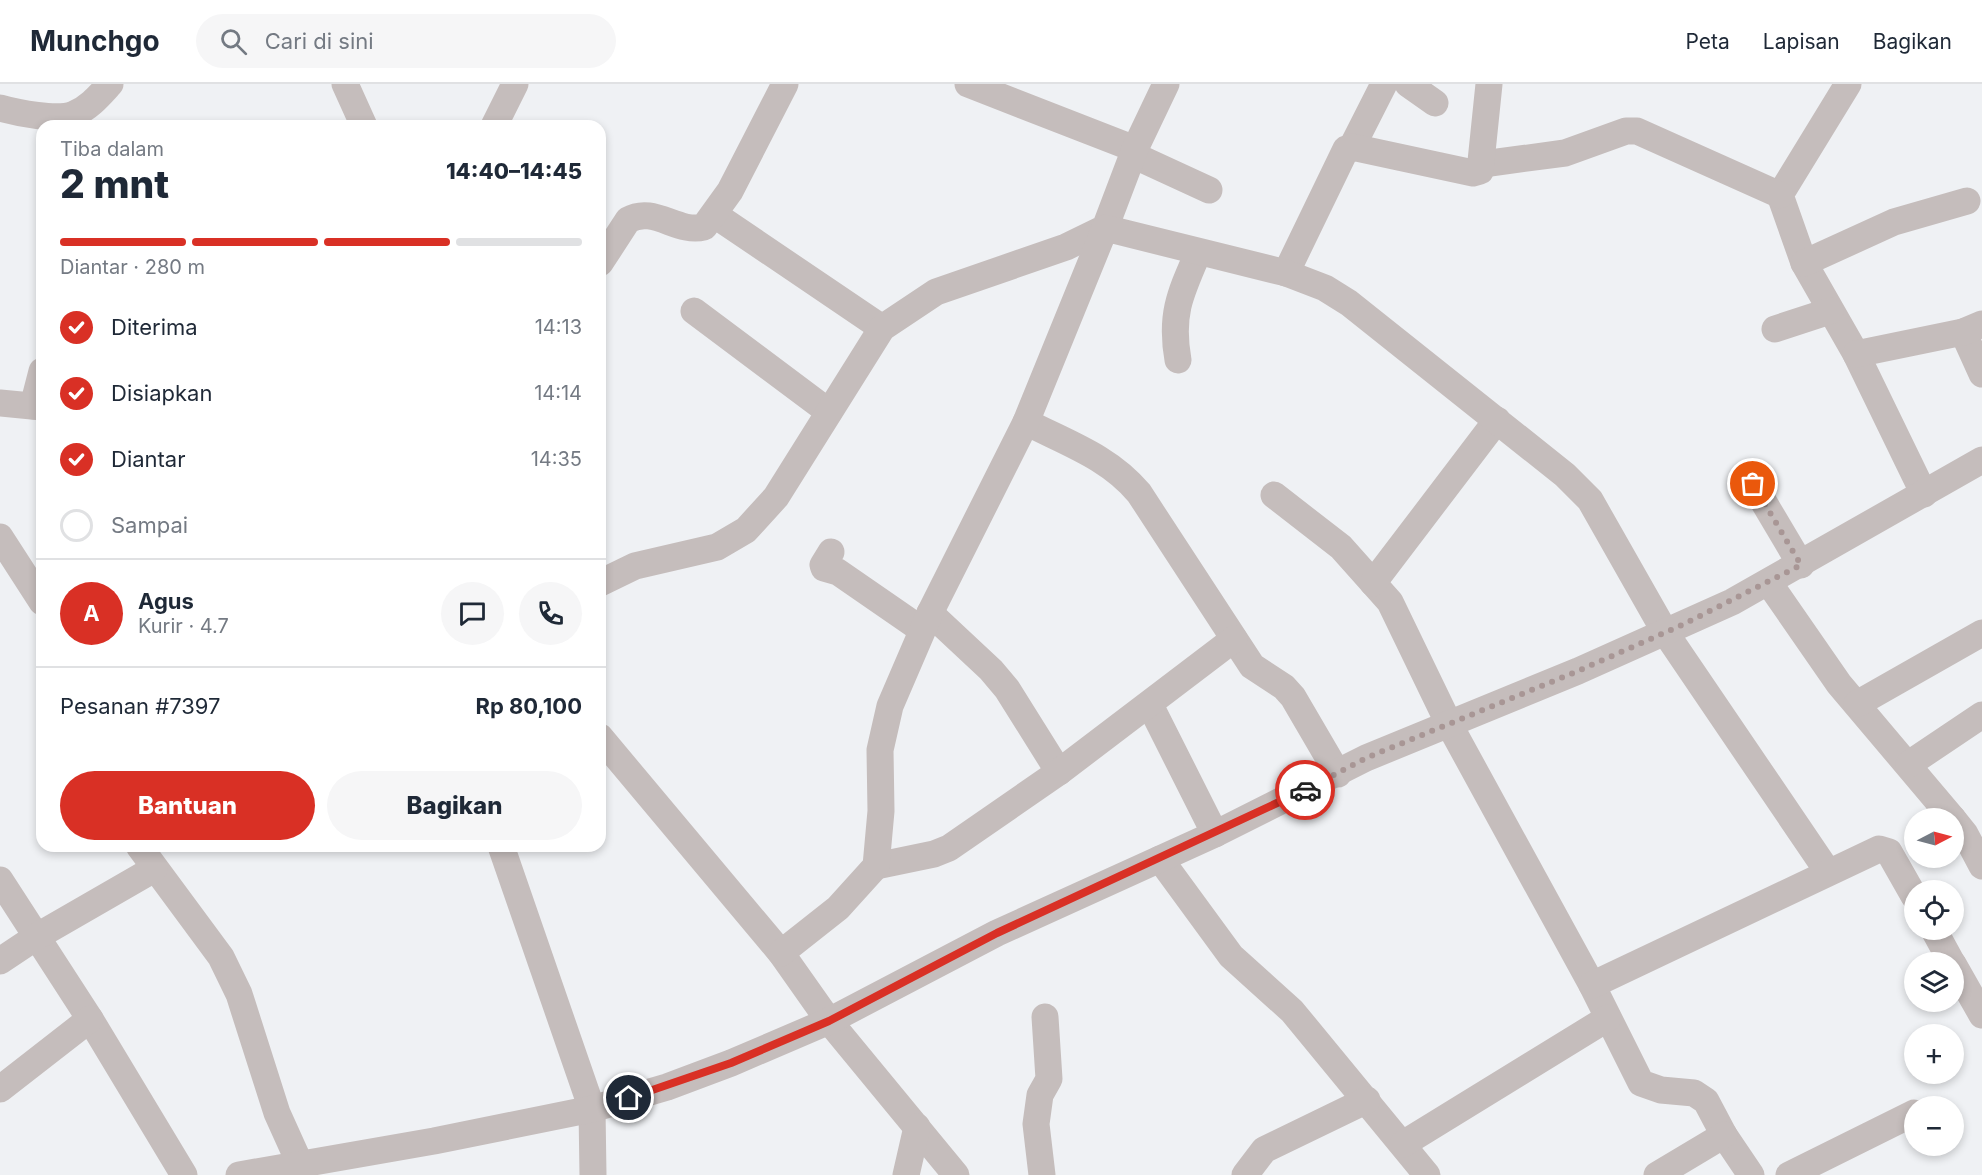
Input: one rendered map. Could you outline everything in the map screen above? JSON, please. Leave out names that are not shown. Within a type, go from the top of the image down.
[{"type":"street","points":[[0,108],[44,115],[72,116],[84,109],[110,84]]},
{"type":"street","points":[[345,84],[361,120]]},
{"type":"street","points":[[497,120],[515,84]]},
{"type":"street","points":[[606,254],[628,220],[634,216],[650,215],[699,228],[704,227],[715,215],[730,191],[785,84]]},
{"type":"street","points":[[968,84],[1134,152],[1209,190]]},
{"type":"street","points":[[876,866],[881,811],[880,750],[884,725],[926,621],[1026,422],[1134,152],[1166,84]]},
{"type":"street","points":[[1286,273],[1344,152],[1352,147],[1384,84]]},
{"type":"street","points":[[1408,84],[1435,103]]},
{"type":"street","points":[[1352,147],[1473,173],[1480,171],[1483,164],[1489,84]]},
{"type":"street","points":[[1780,195],[1844,85]]},
{"type":"street","points":[[1483,164],[1565,153],[1626,131],[1637,131],[1780,195],[1804,263],[1856,354],[1924,494]]},
{"type":"street","points":[[1804,263],[1894,222],[1967,201]]},
{"type":"street","points":[[715,215],[882,328]]},
{"type":"street","points":[[606,581],[635,566],[717,547],[746,530],[776,497],[882,328],[936,292],[1066,247],[1105,228],[1198,253],[1286,273],[1325,288],[1349,303],[1565,475],[1590,500],[1665,632],[1828,872]]},
{"type":"street","points":[[1178,360],[1174,320],[1176,307],[1198,253]]},
{"type":"street","points":[[694,311],[829,412]]},
{"type":"street","points":[[1776,329],[1830,311]]},
{"type":"street","points":[[1856,354],[1972,328],[1982,374]]},
{"type":"street","points":[[0,403],[36,406]]},
{"type":"street","points":[[1373,583],[1497,420]]},
{"type":"street","points":[[1026,422],[1112,465],[1124,475],[1139,493],[1252,666],[1284,687],[1293,697],[1338,774]]},
{"type":"street","points":[[239,1175],[434,1141],[592,1109],[667,1087],[829,1021],[997,933],[1215,834],[1366,758],[1665,632],[1769,583],[1982,460]]},
{"type":"street","points":[[1753,484],[1801,565]]},
{"type":"street","points":[[1274,495],[1341,547],[1390,602],[1449,724],[1592,986],[1641,1083],[1661,1090],[1694,1093],[1706,1101],[1724,1135],[1751,1175]]},
{"type":"street","points":[[0,537],[36,593]]},
{"type":"street","points":[[831,552],[823,565],[824,568],[838,572],[926,621],[991,670],[1007,689],[1059,772]]},
{"type":"street","points":[[1769,583],[1828,669],[1948,808]]},
{"type":"street","points":[[1857,704],[1982,633]]},
{"type":"street","points":[[781,953],[838,908],[876,866],[934,854],[949,848],[1059,772],[1234,639]]},
{"type":"street","points":[[1150,705],[1215,834]]},
{"type":"street","points":[[1909,764],[1982,715]]},
{"type":"street","points":[[606,754],[612,771],[781,953],[829,1021],[956,1175]]},
{"type":"street","points":[[1964,827],[1982,866]]},
{"type":"street","points":[[1592,986],[1828,872],[1884,849],[1889,852],[1905,880]]},
{"type":"street","points":[[143,852],[221,957],[239,994],[277,1113],[300,1164]]},
{"type":"street","points":[[503,852],[592,1109],[593,1175]]},
{"type":"street","points":[[1160,859],[1232,956],[1292,1011],[1427,1175]]},
{"type":"street","points":[[0,962],[36,937],[154,869]]},
{"type":"street","points":[[0,880],[90,1019],[184,1175]]},
{"type":"street","points":[[1964,983],[1982,1015]]},
{"type":"street","points":[[1042,1175],[1036,1124],[1040,1095],[1049,1078],[1045,1017]]},
{"type":"street","points":[[1403,1144],[1608,1018]]},
{"type":"street","points":[[0,1089],[90,1019]]},
{"type":"street","points":[[1245,1175],[1264,1150],[1366,1100]]},
{"type":"street","points":[[1789,1175],[1904,1118]]},
{"type":"street","points":[[906,1175],[917,1127]]},
{"type":"street","points":[[1657,1175],[1724,1135]]},
{"type":"way so far","points":[[1305,790],[1366,758],[1578,671],[1682,625],[1732,602],[1801,565],[1753,484]]},
{"type":"route","points":[[629,1098],[667,1087],[731,1063],[829,1021],[997,933],[1215,834],[1305,790]]}]
